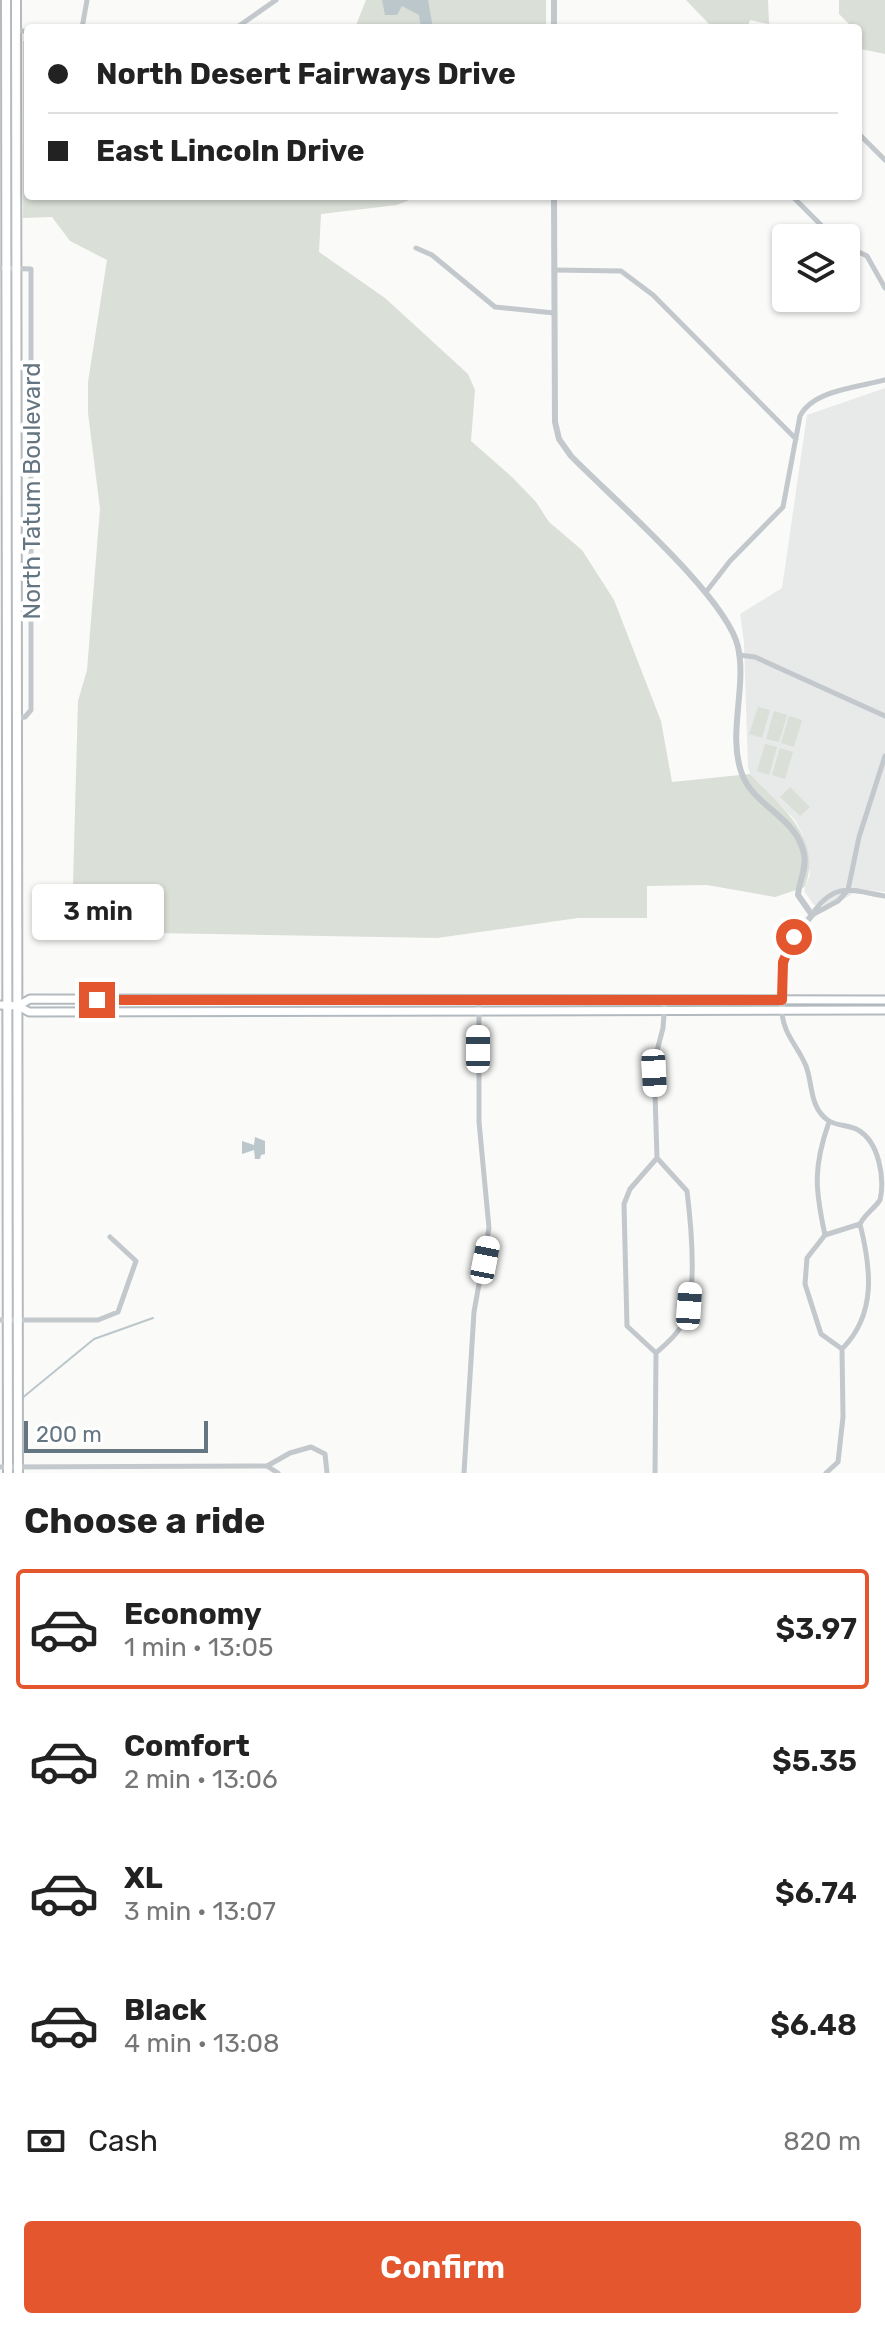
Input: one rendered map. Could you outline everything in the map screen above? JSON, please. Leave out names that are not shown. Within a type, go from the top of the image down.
[{"type":"main road","name":"North Tatum Boulevard","points":[[6,0],[11,31]]},
{"type":"main road","name":"North Tatum Boulevard","points":[[11,1469],[4,1134],[8,814],[3,537],[8,269],[7,103],[16,0]]},
{"type":"main road","name":"North Tatum Boulevard","points":[[8,269],[17,537],[18,718],[8,814],[18,1006],[18,1135],[8,1320]]},
{"type":"main road","points":[[18,1006],[30,999],[885,1000]]},
{"type":"main road","points":[[4,1006],[18,1006],[29,1012],[885,1010]]},
{"type":"street","points":[[83,24],[87,0]]},
{"type":"street","points":[[242,24],[276,0]]},
{"type":"street","points":[[554,0],[554,24]]},
{"type":"street","points":[[11,31],[24,31]]},
{"type":"street","points":[[862,137],[885,160]]},
{"type":"street","points":[[554,200],[555,422],[559,439],[571,456],[706,592],[727,618],[739,655],[740,770],[750,788],[784,819],[800,840],[805,868],[798,895],[812,915]]},
{"type":"street","points":[[796,200],[820,224]]},
{"type":"street","points":[[416,248],[432,255],[495,307],[554,313]]},
{"type":"street","points":[[860,253],[867,256],[885,288]]},
{"type":"street","name":"North Tatum Boulevard","points":[[8,269],[31,269],[31,710],[30,715],[18,718]]},
{"type":"street","points":[[554,270],[621,271],[653,295],[796,439]]},
{"type":"street","points":[[706,592],[730,561],[783,507],[800,416],[809,403],[885,380]]},
{"type":"street","points":[[3,537],[17,537]]},
{"type":"street","points":[[739,655],[755,657],[885,716]]},
{"type":"street","points":[[7,718],[18,718]]},
{"type":"street","points":[[812,915],[838,901],[848,890],[859,837],[885,756]]},
{"type":"street","points":[[880,776],[885,770]]},
{"type":"street","points":[[842,1349],[821,1334],[805,1284],[807,1258],[825,1235],[860,1224],[883,1192],[881,1157],[858,1130],[829,1122],[814,1103],[805,1064],[783,1025],[783,962],[788,946],[832,892],[848,890],[885,896]]},
{"type":"street","points":[[464,1473],[474,1312],[489,1228],[479,1122],[479,1000]]},
{"type":"street","points":[[655,1473],[656,1353],[681,1327],[691,1289],[687,1191],[657,1158],[654,1062],[665,1000]]},
{"type":"street","points":[[825,1235],[815,1189],[817,1155],[829,1122]]},
{"type":"street","points":[[4,1134],[18,1135]]},
{"type":"street","points":[[656,1353],[627,1326],[622,1215],[630,1189],[657,1158]]},
{"type":"street","points":[[826,1473],[838,1462],[843,1417],[842,1349],[855,1337],[868,1301],[869,1257],[860,1224]]},
{"type":"street","points":[[8,1320],[98,1320],[118,1312],[136,1261],[110,1237]]},
{"type":"street","points":[[11,1469],[267,1466],[290,1453],[311,1447],[325,1454],[327,1473]]},
{"type":"street","points":[[267,1466],[278,1473]]},
{"type":"shaded area","points":[[366,0],[546,0],[546,24],[357,24]]},
{"type":"shaded area","points":[[382,0],[428,0],[432,24],[420,24],[419,15],[402,6],[397,15],[385,15]]},
{"type":"shaded area","points":[[686,0],[768,0],[769,24],[750,20],[748,24],[709,24]]},
{"type":"shaded area","points":[[839,0],[885,0],[885,54],[862,49],[862,24],[849,24],[839,14]]},
{"type":"shaded area","points":[[23,41],[24,200],[409,200],[397,205],[321,214],[319,252],[385,298],[468,374],[475,390],[471,441],[513,478],[536,502],[549,522],[582,550],[614,600],[661,721],[672,782],[750,774],[786,811],[804,838],[809,869],[805,887],[775,897],[707,885],[647,886],[647,918],[578,918],[437,938],[154,933],[72,922],[78,701],[87,670],[100,509],[88,413],[88,382],[107,260],[70,241],[52,217],[23,218]]},
{"type":"shaded area","points":[[885,388],[885,892],[859,889],[834,906],[814,905],[804,891],[810,874],[803,835],[795,820],[750,774],[748,767],[744,642],[740,614],[782,588],[807,415]]},
{"type":"shaded area","points":[[758,707],[770,710],[762,738],[749,734]]},
{"type":"shaded area","points":[[774,711],[787,715],[779,742],[766,739]]},
{"type":"shaded area","points":[[789,716],[802,720],[794,747],[781,743]]},
{"type":"shaded area","points":[[765,744],[777,747],[769,775],[757,771]]},
{"type":"shaded area","points":[[780,748],[793,752],[785,779],[772,775]]},
{"type":"shaded area","points":[[790,787],[810,807],[800,816],[780,797]]},
{"type":"shaded area","points":[[255,1137],[265,1141],[265,1154],[260,1159],[255,1159],[254,1150],[242,1154],[242,1141],[254,1145]]},
{"type":"waterway","points":[[21,1399],[94,1339],[153,1318]]},
{"type":"route","points":[[97,1000],[782,1000],[783,962],[794,937]]}]
